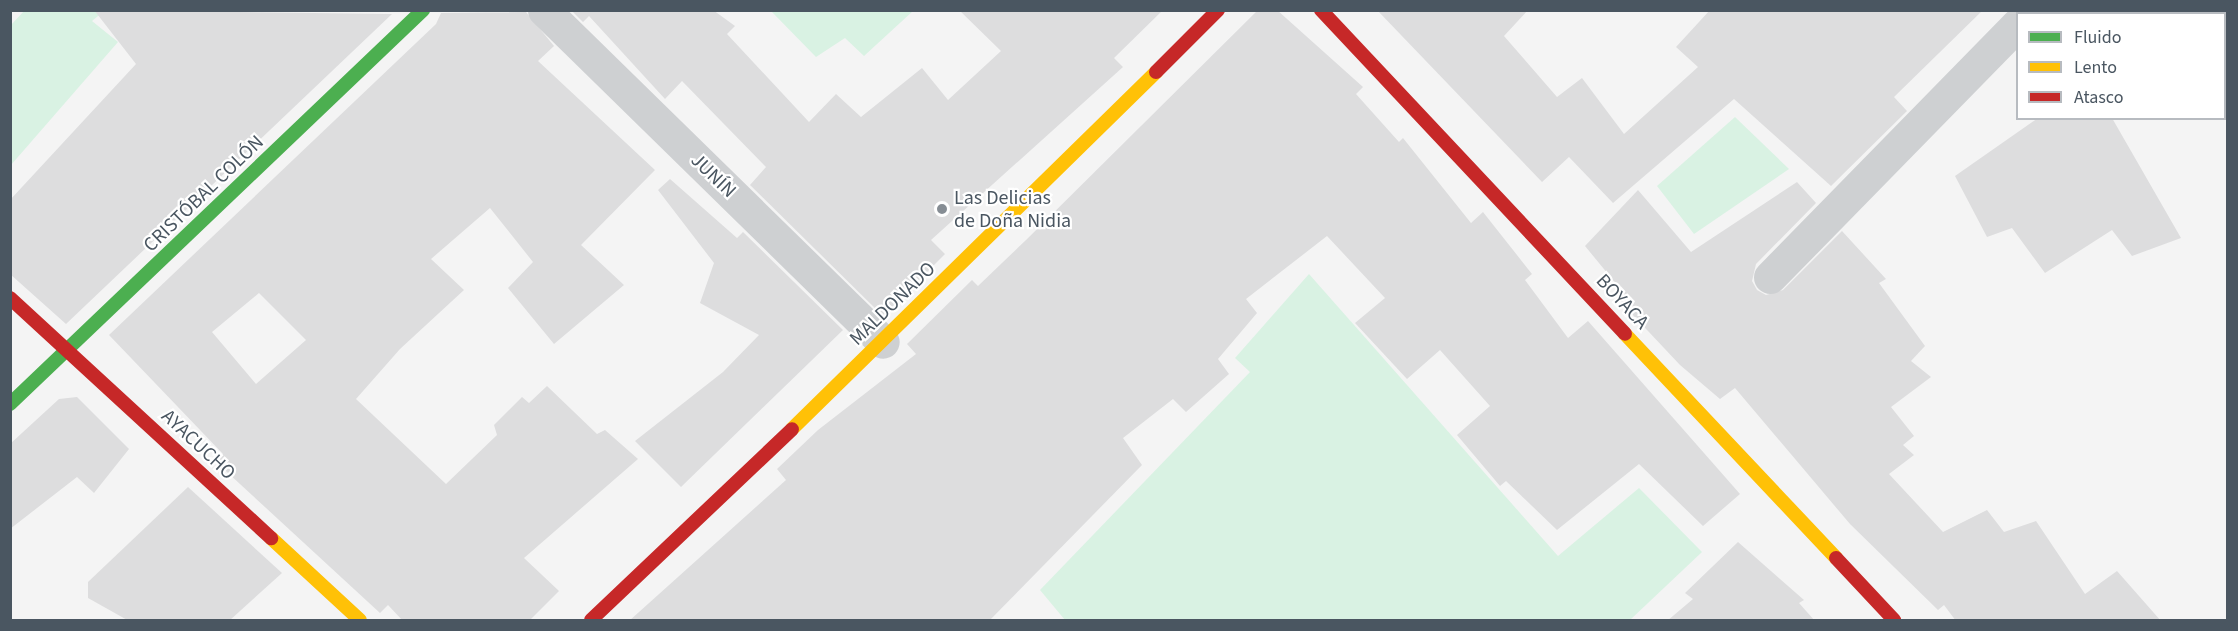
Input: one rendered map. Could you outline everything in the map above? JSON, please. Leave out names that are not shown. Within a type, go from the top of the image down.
[{"type":"street","name":"CRISTÓBAL COLÓN","points":[[10,404],[68,352],[423,10]]},
{"type":"street","name":"JUNÍN","points":[[544,10],[883,342]]},
{"type":"street","name":"MALDONADO","points":[[591,621],[883,342],[1218,10]]},
{"type":"street","name":"BOYACA","points":[[1321,10],[1894,621]]},
{"type":"street","points":[[1770,277],[2016,26]]},
{"type":"street","name":"AYACUCHO","points":[[10,297],[360,621]]},
{"type":"green space","points":[[24,11],[104,11],[92,21],[118,42],[11,165],[11,25]]},
{"type":"green space","points":[[771,11],[913,11],[864,56],[845,38],[816,57]]},
{"type":"green space","points":[[1735,117],[1789,169],[1694,234],[1657,186]]},
{"type":"green space","points":[[1309,274],[1558,556],[1639,488],[1702,552],[1630,620],[1065,620],[1040,590],[1250,372],[1235,358]]},
{"type":"building","points":[[94,10],[392,14],[66,324],[10,274],[10,200],[136,64]]},
{"type":"building","points":[[713,10],[735,26],[727,34],[809,122],[836,94],[861,117],[922,68],[948,100],[1001,51],[959,10],[1163,10],[1114,58],[1123,67],[931,240],[945,254],[883,316],[750,185],[766,167],[682,81],[665,99],[589,16],[583,22],[572,11]]},
{"type":"building","points":[[1258,10],[1277,10],[1363,87],[1356,94],[1399,142],[1403,138],[1471,223],[1483,212],[1532,274],[1525,280],[1568,338],[1588,321],[1740,494],[1703,526],[1639,464],[1557,530],[1506,481],[1500,486],[1457,435],[1490,406],[1440,350],[1407,379],[1355,323],[1385,298],[1327,236],[1246,299],[1257,313],[1218,359],[1229,374],[1186,412],[1173,399],[1123,438],[1142,465],[989,621],[629,621],[786,480],[777,469],[818,430],[916,354],[907,344],[972,280],[978,286]]},
{"type":"building","points":[[1377,10],[1528,10],[1504,36],[1557,97],[1582,78],[1624,134],[1698,67],[1676,47],[1710,10],[1983,10],[1894,97],[1907,111],[1831,186],[1734,99],[1613,203],[1569,157],[1542,182]]},
{"type":"building","points":[[526,12],[554,46],[538,61],[655,170],[581,245],[624,285],[554,344],[508,288],[533,262],[490,208],[431,259],[464,290],[400,349],[356,399],[446,484],[497,435],[494,425],[522,397],[529,403],[547,386],[597,434],[605,430],[638,459],[524,558],[559,591],[529,621],[403,621],[388,605],[380,613],[215,461],[223,454],[109,335],[436,24],[441,13]],"holes":[[[259,293],[306,340],[256,384],[212,332]]]},
{"type":"building","points":[[2035,120],[2113,120],[2181,238],[2132,256],[2112,230],[2045,273],[2012,228],[1987,237],[1955,176]]},
{"type":"building","points":[[670,179],[737,238],[743,232],[843,330],[681,487],[635,441],[723,372],[759,335],[700,303],[714,263],[658,190]]},
{"type":"building","points":[[1797,182],[1816,203],[1756,264],[1752,281],[1757,290],[1766,295],[1783,290],[1842,231],[1886,279],[1879,283],[1925,346],[1911,361],[1931,377],[1891,407],[1914,436],[1903,445],[1914,455],[1889,474],[1943,532],[1987,510],[2004,532],[2036,521],[2085,594],[2117,571],[2161,621],[1956,621],[1944,605],[1938,610],[1850,524],[1735,388],[1720,399],[1680,365],[1616,297],[1622,291],[1585,246],[1638,190],[1691,252]]},
{"type":"building","points":[[77,397],[129,449],[94,493],[77,477],[10,529],[10,444],[59,399]]},
{"type":"building","points":[[188,487],[282,573],[229,621],[129,621],[88,598],[88,582]]},
{"type":"building","points":[[1738,542],[1804,600],[1799,603],[1815,621],[1667,621],[1693,599],[1685,593]]},
{"type":"traffic: fast","points":[[10,404],[423,10]]},
{"type":"traffic: slow","points":[[792,429],[1156,72]]},
{"type":"traffic: slow","points":[[1625,334],[1836,558]]},
{"type":"traffic: slow","points":[[271,538],[360,620]]},
{"type":"traffic: jam","points":[[1156,72],[1218,10]]},
{"type":"traffic: jam","points":[[1321,10],[1625,334]]},
{"type":"traffic: jam","points":[[10,298],[271,538]]},
{"type":"traffic: jam","points":[[591,620],[792,429]]},
{"type":"traffic: jam","points":[[1836,558],[1894,620]]},
{"type":"place","name":"Las Delicias de Doña Nidia","points":[[942,209]]}]
